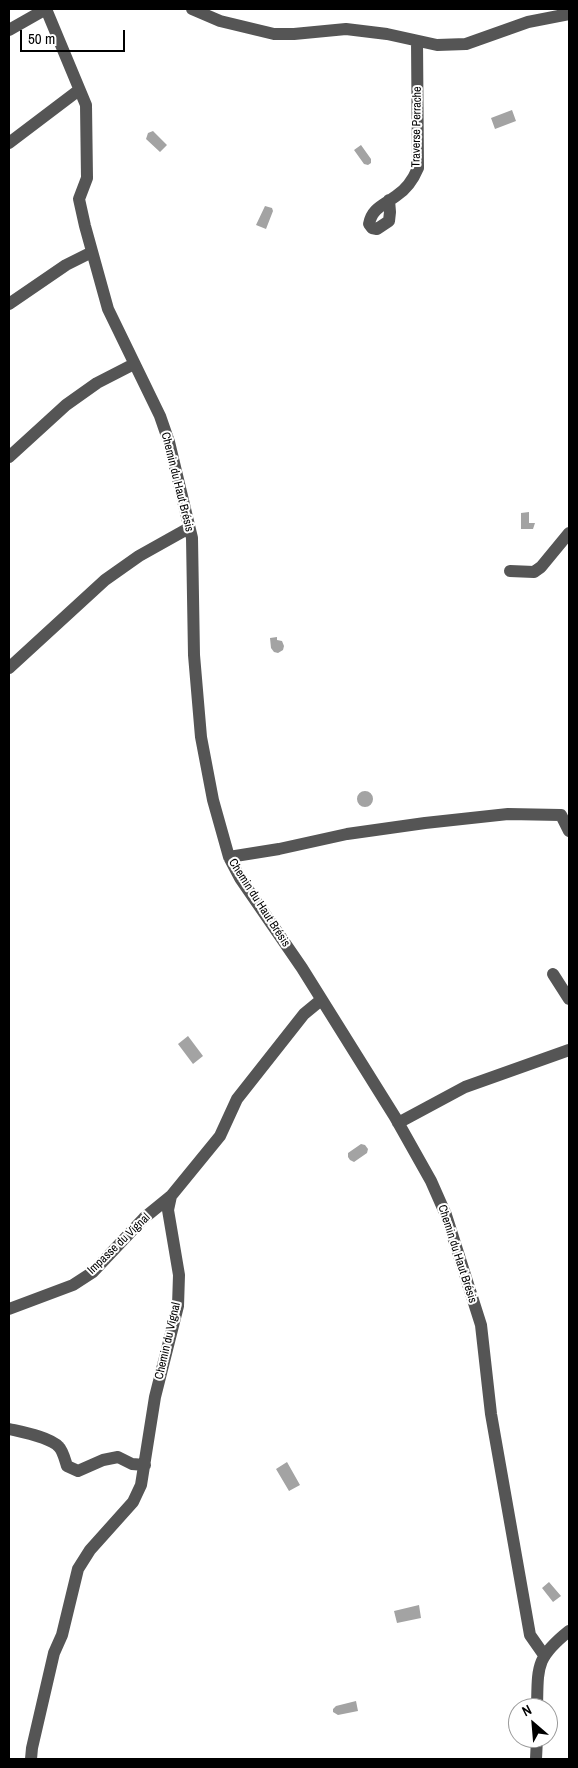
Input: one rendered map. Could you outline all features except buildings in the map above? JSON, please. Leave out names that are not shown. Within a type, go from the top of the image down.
[{"type":"street","points":[[9,30],[46,9]]},
{"type":"street","name":"Chemin du Haut Brésis","points":[[46,9],[86,105],[87,178],[79,199],[92,252],[108,308],[160,416],[169,442],[192,538],[194,655],[201,737],[213,800],[228,857],[240,878],[302,968],[398,1123],[431,1181],[446,1215],[481,1325],[491,1414],[530,1635],[544,1655]]},
{"type":"street","points":[[192,9],[220,21],[274,34],[346,29],[387,34],[437,45],[466,44],[528,22],[569,14]]},
{"type":"street","name":"Traverse Perrache","points":[[389,200],[397,196],[412,181],[418,168],[417,41]]},
{"type":"street","points":[[9,143],[79,90]]},
{"type":"street","points":[[9,304],[66,265],[92,252]]},
{"type":"street","points":[[9,457],[66,405],[97,383],[134,364]]},
{"type":"street","points":[[9,668],[105,580],[139,556],[189,528]]},
{"type":"street","points":[[510,571],[534,572],[541,568],[569,533]]},
{"type":"street","points":[[228,857],[279,849],[347,834],[508,814],[561,815],[569,831]]},
{"type":"street","points":[[553,974],[569,999]]},
{"type":"street","points":[[171,1196],[220,1136],[237,1099],[304,1014],[321,1000]]},
{"type":"street","points":[[398,1123],[465,1086],[569,1050]]},
{"type":"street","name":"Impasse du Vignal","points":[[9,1309],[73,1285],[93,1272],[144,1218],[171,1196]]},
{"type":"street","name":"Chemin du Vignal","points":[[31,1759],[54,1653],[62,1635],[78,1569],[90,1550],[133,1502],[141,1485],[155,1398],[178,1306],[178,1275],[168,1210],[171,1196]]},
{"type":"street","points":[[9,1429],[38,1437],[57,1445],[61,1448],[67,1466],[78,1471],[103,1460],[118,1456],[132,1464],[145,1465]]},
{"type":"street","points":[[537,1698],[538,1670],[544,1655],[557,1640],[569,1631]]},
{"type":"shaded area","points":[[512,110],[516,121],[495,129],[491,118]]},
{"type":"shaded area","points":[[153,131],[167,145],[160,152],[146,139],[148,133]]},
{"type":"shaded area","points":[[361,145],[371,159],[371,163],[368,165],[364,164],[354,150]]},
{"type":"shaded area","points":[[265,206],[272,208],[273,211],[266,229],[256,225]]},
{"type":"shaded area","points":[[529,512],[529,523],[535,523],[533,529],[521,529],[521,513]]},
{"type":"shaded area","points":[[277,637],[277,640],[282,641],[284,646],[283,650],[278,653],[274,652],[271,648],[270,638]]},
{"type":"shaded area","points":[[365,791],[373,799],[365,807],[357,799]]},
{"type":"shaded area","points":[[188,1036],[203,1056],[193,1064],[178,1044]]},
{"type":"shaded area","points":[[361,1144],[365,1145],[368,1149],[367,1153],[354,1162],[350,1160],[348,1153]]},
{"type":"shaded area","points":[[287,1462],[300,1485],[289,1491],[276,1469]]},
{"type":"shaded area","points":[[549,1582],[561,1596],[553,1602],[542,1588]]},
{"type":"shaded area","points":[[419,1605],[421,1618],[397,1623],[394,1611]]},
{"type":"shaded area","points":[[356,1701],[358,1711],[338,1715],[333,1712],[336,1706]]}]
